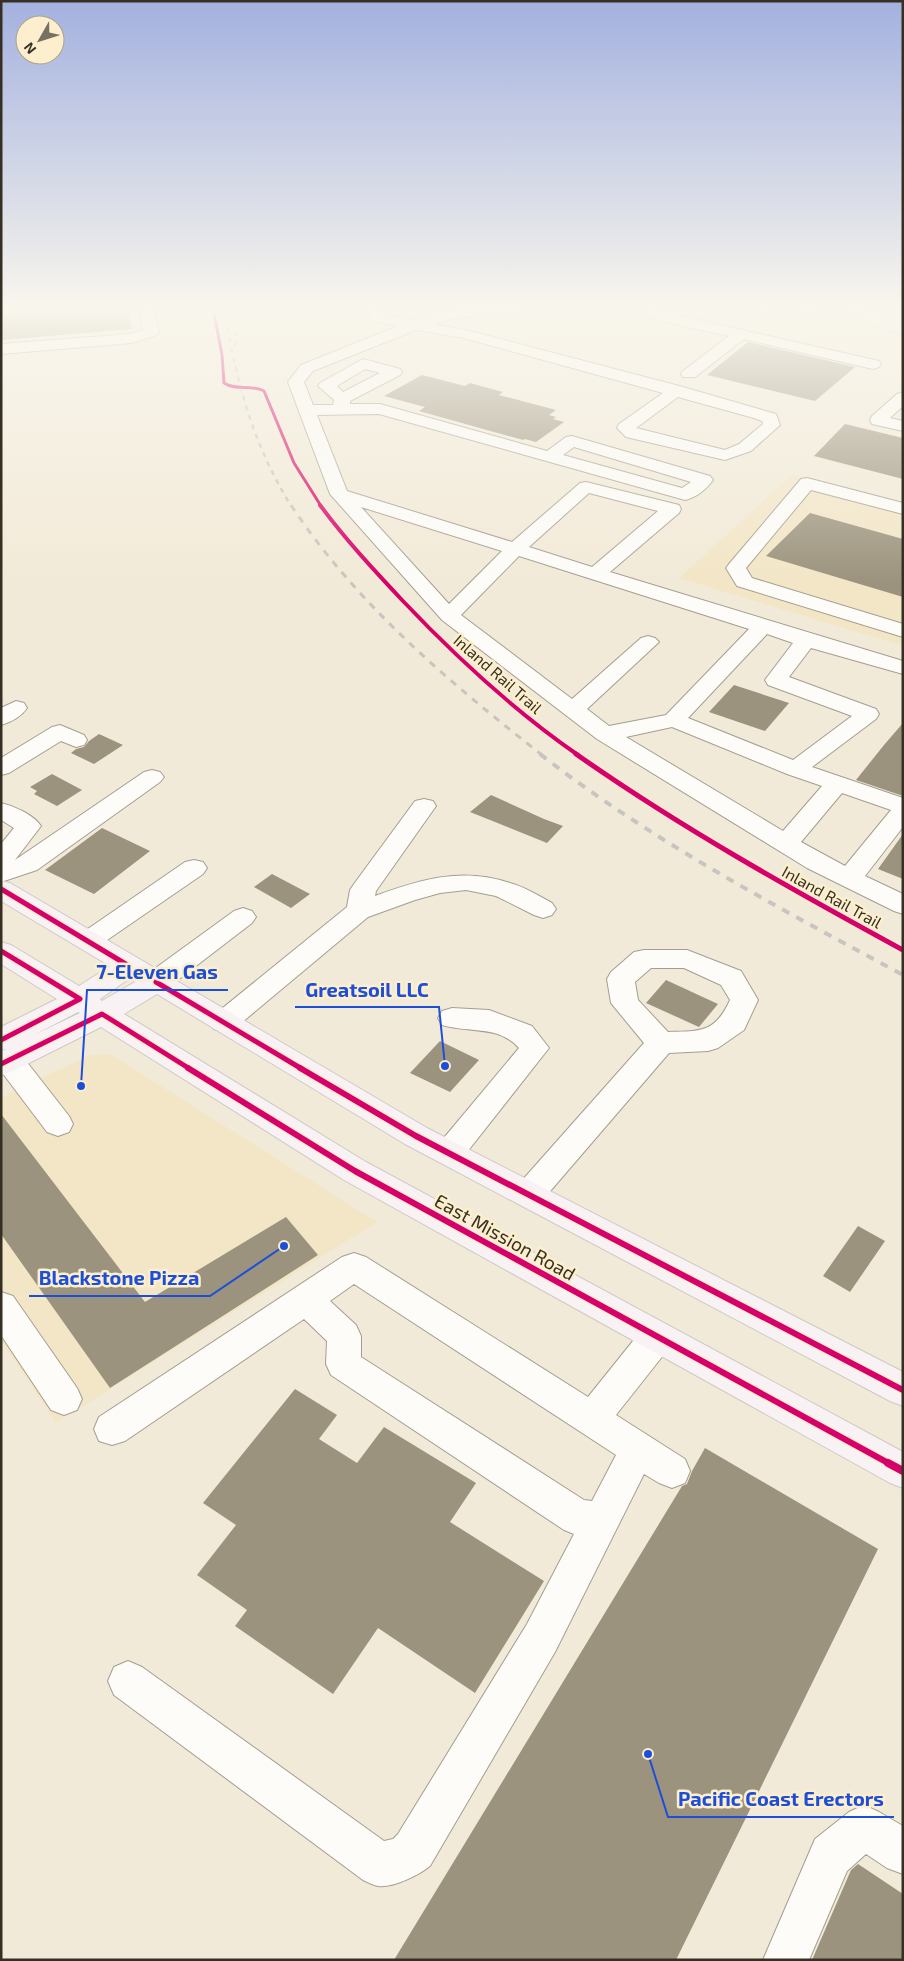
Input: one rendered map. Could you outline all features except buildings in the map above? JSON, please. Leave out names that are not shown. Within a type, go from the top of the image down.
[{"type":"main road","points":[[1,889],[416,1136],[903,1390]]},
{"type":"main road","name":"East Mission Road","points":[[1,951],[355,1172],[903,1471]]},
{"type":"main road","points":[[91,1006],[129,966]]},
{"type":"main road","points":[[4,1055],[91,1006],[156,982]]},
{"type":"street","points":[[302,400],[339,494],[449,616],[604,734],[816,862],[903,904]]},
{"type":"street","points":[[664,400],[625,428],[632,433],[725,455],[743,450],[772,425],[770,418],[710,400]]},
{"type":"street","points":[[900,400],[878,420],[903,426]]},
{"type":"street","points":[[306,410],[341,405],[380,410],[685,495],[704,480],[572,441],[549,457]]},
{"type":"street","points":[[903,509],[807,483],[736,568],[744,582],[903,630]]},
{"type":"street","points":[[449,616],[515,549],[586,488],[672,509],[596,574]]},
{"type":"street","points":[[339,494],[806,640],[903,668]]},
{"type":"street","points":[[374,533],[411,516]]},
{"type":"street","points":[[674,720],[763,626]]},
{"type":"street","points":[[795,769],[868,714],[776,680],[806,640]]},
{"type":"street","points":[[573,710],[648,642]]},
{"type":"street","points":[[604,734],[674,720],[795,769],[903,806]]},
{"type":"street","points":[[1,768],[60,732],[76,740]]},
{"type":"street","points":[[1,874],[28,864],[152,777]]},
{"type":"street","points":[[786,844],[838,784]]},
{"type":"street","points":[[360,911],[363,890],[424,806]]},
{"type":"street","points":[[1,810],[30,826],[1,861]]},
{"type":"street","points":[[849,878],[903,810]]},
{"type":"street","points":[[88,941],[194,868]]},
{"type":"street","points":[[224,1022],[360,911],[406,894],[440,885],[466,882],[503,889],[543,909]]},
{"type":"street","points":[[156,982],[243,917]]},
{"type":"street","points":[[449,1153],[535,1048],[522,1033],[489,1020],[452,1018]]},
{"type":"street","points":[[529,1194],[661,1043]]},
{"type":"street","points":[[4,1055],[58,1124]]},
{"type":"street","points":[[112,1429],[354,1267],[672,1470]]},
{"type":"street","points":[[306,1299],[344,1336],[343,1364],[577,1517],[592,1520],[605,1514]]},
{"type":"street","points":[[1,1306],[64,1399]]},
{"type":"street","points":[[592,1419],[657,1337]]},
{"type":"street","points":[[128,1681],[379,1864],[404,1859],[414,1850],[541,1638],[638,1448]]},
{"type":"street","points":[[786,1960],[831,1855],[864,1826],[903,1852]]},
{"type":"shaded area","points":[[793,474],[903,503],[903,646],[679,578]]},
{"type":"shaded area","points":[[110,1054],[377,1222],[56,1423],[1,1341],[1,1098],[89,1055]]},
{"type":"railway","points":[[244,400],[265,458],[291,506]]},
{"type":"railway","points":[[291,505],[345,576],[406,640],[473,699],[542,755]]},
{"type":"railway","points":[[540,754],[583,786],[671,844],[763,899],[903,975]]},
{"type":"cycle path","name":"Inland Rail Trail","points":[[267,400],[294,463],[307,486],[329,517],[379,575],[469,668],[518,710],[622,787],[789,888],[903,950]]},
{"type":"cycle path","points":[[1,889],[129,966]]},
{"type":"cycle path","points":[[1,951],[80,999]]},
{"type":"cycle path","points":[[156,982],[416,1136],[903,1390]]},
{"type":"cycle path","points":[[1,1040],[80,999]]},
{"type":"cycle path","points":[[1,1064],[102,1014],[355,1171],[903,1471]]},
{"type":"place","name":"Greatsoil LLC","points":[[445,1066]]},
{"type":"place","name":"7-Eleven Gas","points":[[81,1086]]},
{"type":"place","name":"Blackstone Pizza","points":[[284,1246]]},
{"type":"place","name":"Pacific Coast Erectors","points":[[648,1754]]}]
